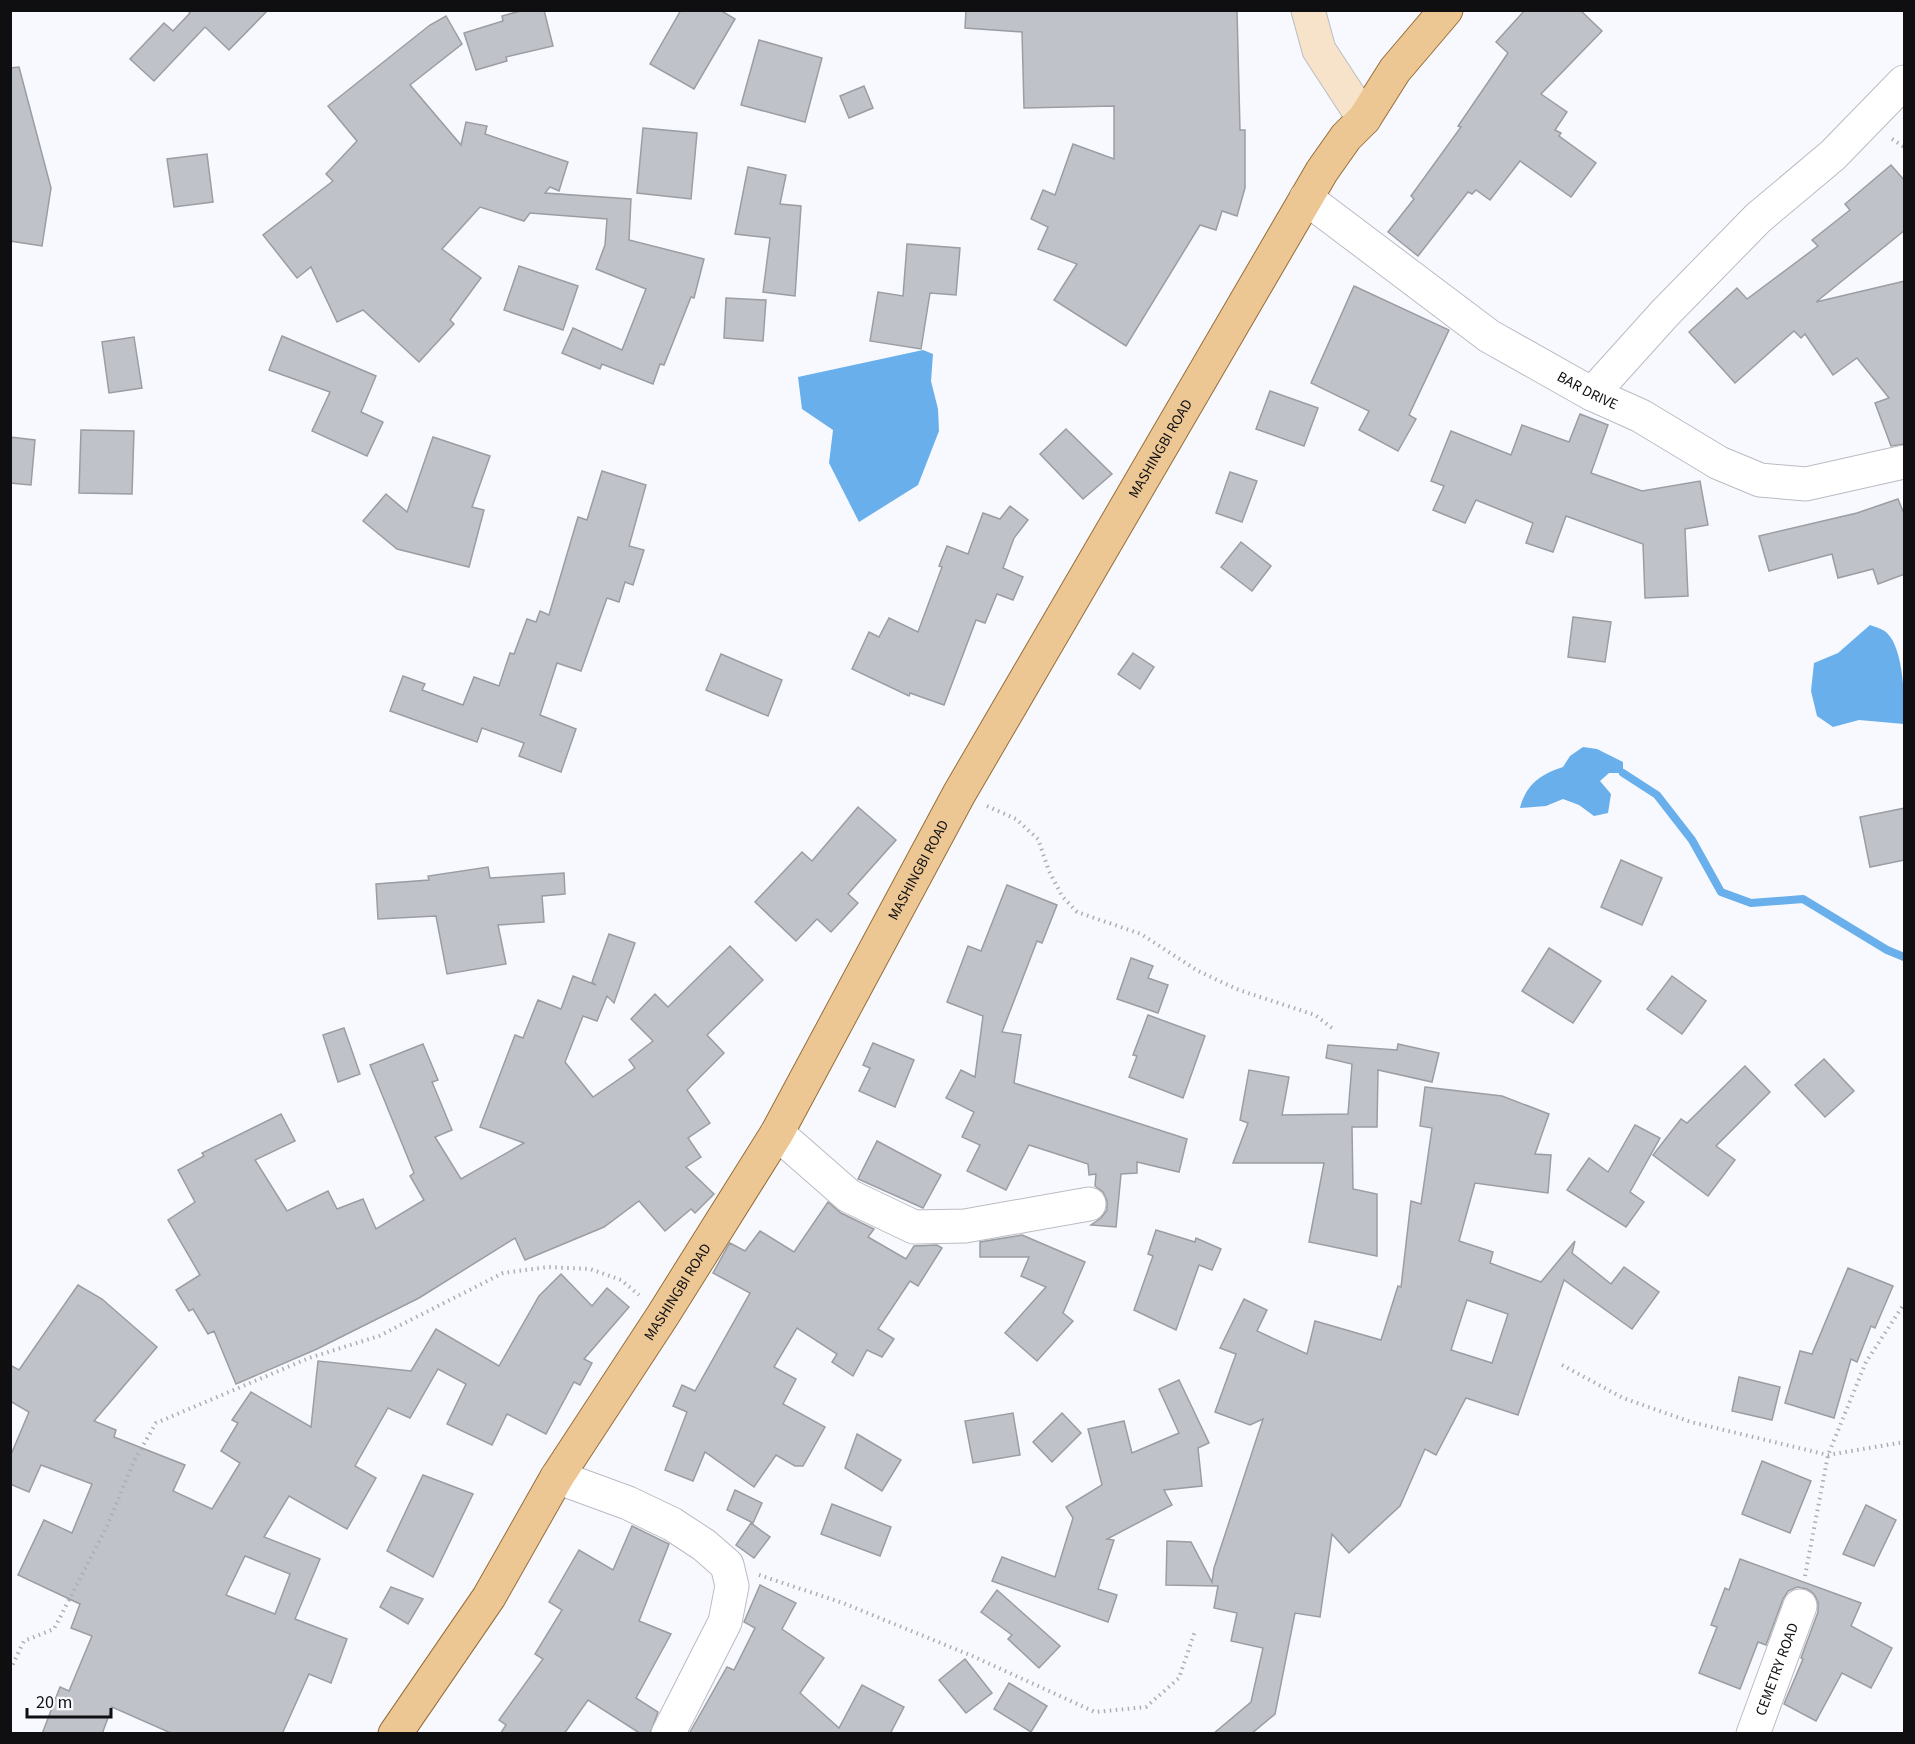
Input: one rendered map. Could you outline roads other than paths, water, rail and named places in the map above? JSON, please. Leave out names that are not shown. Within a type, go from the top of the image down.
[{"type":"main road","points":[[1308,10],[1319,50],[1364,119]]},
{"type":"main road","name":"MASHINGBI ROAD","points":[[395,1734],[489,1598],[557,1477],[663,1315],[777,1132],[959,794],[1306,198],[1346,137],[1364,119],[1395,70],[1446,10]]},
{"type":"street","points":[[1592,394],[1665,313],[1758,218],[1833,155],[1905,82]]},
{"type":"street","name":"BAR DRIVE","points":[[1306,198],[1489,336],[1592,394],[1641,416],[1719,463],[1760,480],[1806,484],[1905,462]]},
{"type":"street","points":[[777,1132],[849,1196],[914,1227],[965,1226],[1089,1204]]},
{"type":"street","points":[[557,1477],[628,1503],[672,1524],[704,1545],[727,1565],[732,1586],[725,1622],[668,1734]]},
{"type":"street","name":"CEMETRY ROAD","points":[[1753,1734],[1800,1606]]},
{"type":"water","points":[[923,350],[933,354],[931,381],[938,409],[939,431],[918,485],[859,522],[829,463],[833,430],[802,409],[798,377]]},
{"type":"water","points":[[1870,625],[1887,633],[1897,651],[1902,676],[1904,724],[1859,720],[1833,727],[1817,716],[1811,691],[1814,663],[1838,653]]},
{"type":"water","points":[[1583,747],[1597,749],[1623,762],[1623,773],[1609,773],[1600,781],[1611,794],[1608,813],[1594,816],[1579,805],[1563,799],[1546,806],[1520,808],[1530,786],[1541,777],[1563,767],[1570,756]]},
{"type":"waterway","points":[[1623,773],[1657,795],[1692,840],[1721,892],[1751,903],[1803,899],[1887,950],[1904,957]]}]
